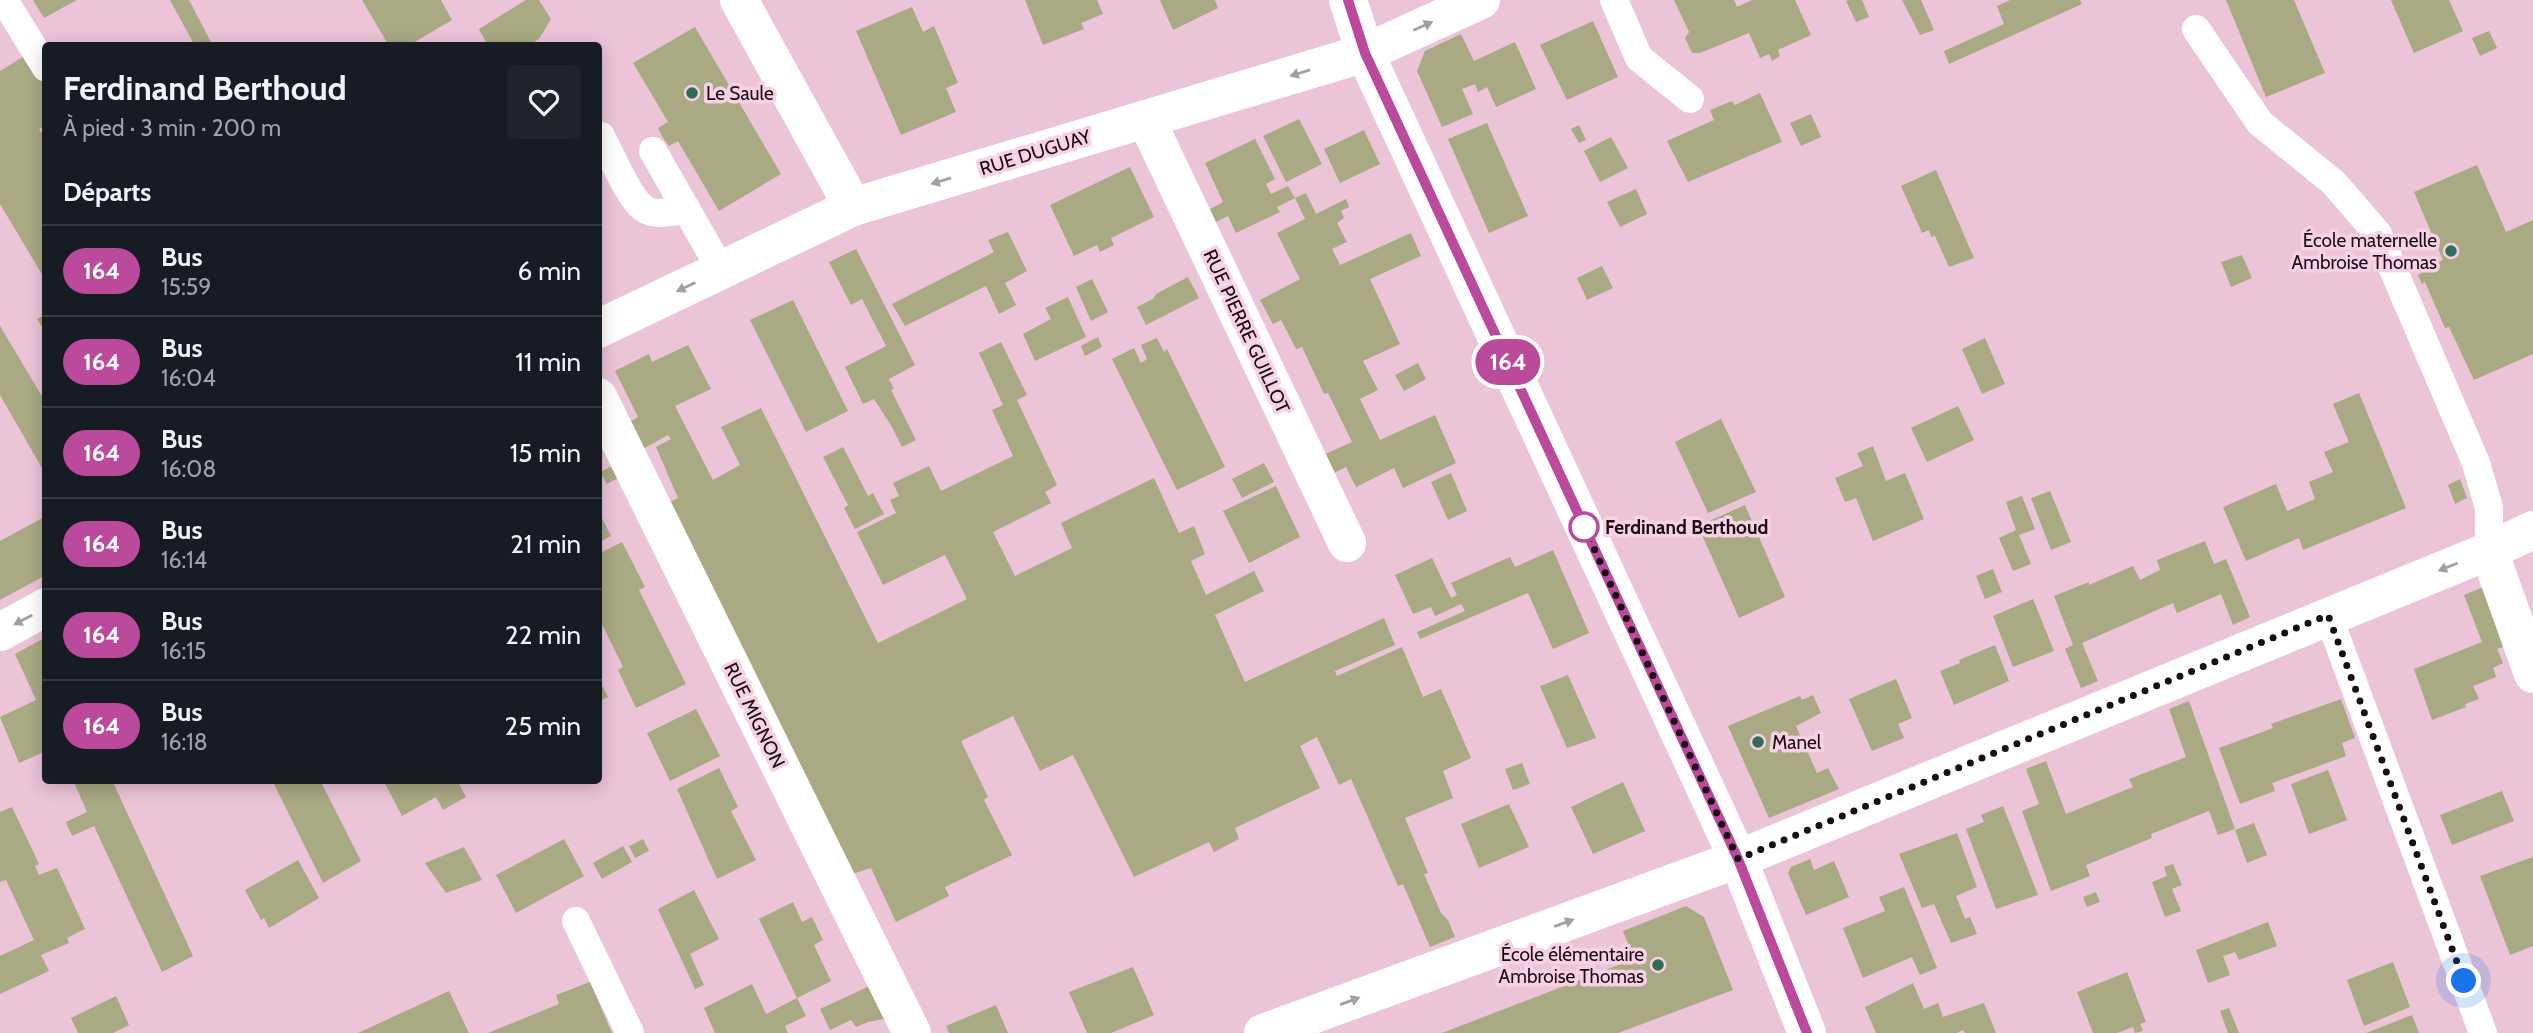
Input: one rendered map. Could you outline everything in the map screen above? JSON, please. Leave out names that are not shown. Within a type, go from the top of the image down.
[{"type":"street","points":[[739,0],[853,207]]},
{"type":"street","points":[[1348,0],[1365,53],[1738,859],[1807,1033]]},
{"type":"street","name":"RUE DUGUAY","points":[[602,327],[853,207],[1365,53],[1481,0]]},
{"type":"street","name":"RUE PIERRE GUILLOT","points":[[1146,119],[1348,542]]},
{"type":"street","name":"RUE MIGNON","points":[[602,405],[912,1033]]},
{"type":"street","points":[[1287,1029],[1738,859],[2488,551],[2533,530]]},
{"type":"street","points":[[2488,551],[2533,674]]},
{"type":"street","points":[[0,632],[42,609]]},
{"type":"lane","points":[[4,0],[42,62]]},
{"type":"lane","points":[[1614,0],[1639,58],[1690,99]]},
{"type":"lane","points":[[2196,29],[2260,123],[2334,183],[2378,234],[2476,463],[2489,508],[2488,551]]},
{"type":"lane","points":[[602,138],[633,196],[644,209],[656,213],[687,210]]},
{"type":"lane","points":[[653,150],[721,270]]},
{"type":"lane","points":[[2328,615],[2483,1033]]},
{"type":"lane","points":[[576,921],[630,1033]]},
{"type":"building","points":[[33,0],[77,0],[44,18]]},
{"type":"building","points":[[170,0],[189,0],[211,42],[193,42]]},
{"type":"building","points":[[362,0],[441,0],[452,20],[415,42],[387,42]]},
{"type":"building","points":[[526,0],[539,0],[551,19],[534,42],[486,42],[479,29]]},
{"type":"building","points":[[1025,0],[1097,0],[1103,14],[1081,23],[1084,29],[1043,45]]},
{"type":"building","points":[[1160,0],[1215,0],[1218,8],[1173,30]]},
{"type":"building","points":[[1674,0],[1734,0],[1737,7],[1752,0],[1795,0],[1811,35],[1778,50],[1780,56],[1772,61],[1769,54],[1760,58],[1749,33],[1700,53],[1692,53],[1685,38],[1689,32]]},
{"type":"building","points":[[1862,0],[1869,17],[1856,22],[1846,1]]},
{"type":"building","points":[[1902,0],[1921,0],[1934,30],[1920,35]]},
{"type":"building","points":[[2010,0],[2080,0],[2082,4],[1949,64],[1944,51],[2004,24],[1997,6]]},
{"type":"building","points":[[2226,0],[2294,0],[2325,73],[2266,97]]},
{"type":"building","points":[[2391,0],[2449,0],[2463,31],[2414,53]]},
{"type":"building","points":[[912,7],[923,32],[934,26],[958,83],[946,88],[956,112],[901,135],[856,31]]},
{"type":"building","points":[[1593,21],[1618,77],[1567,100],[1540,45]]},
{"type":"building","name":"Le Saule","points":[[695,27],[781,174],[719,211],[678,141],[669,146],[663,138],[658,128],[668,122],[633,63]]},
{"type":"building","points":[[2489,31],[2497,48],[2480,56],[2472,38]]},
{"type":"building","points":[[1461,34],[1474,61],[1515,42],[1536,89],[1496,107],[1487,87],[1478,92],[1475,84],[1462,89],[1473,114],[1442,127],[1417,71],[1425,51]]},
{"type":"building","points":[[26,55],[42,81],[42,127],[39,129],[42,133],[42,274],[0,204],[0,71]]},
{"type":"building","points":[[1760,93],[1782,142],[1688,182],[1667,141],[1714,120],[1710,110],[1732,101],[1735,105]]},
{"type":"building","points":[[1811,114],[1821,137],[1801,146],[1790,123]]},
{"type":"building","points":[[1299,119],[1322,164],[1286,182],[1263,136]]},
{"type":"building","points":[[1487,123],[1528,216],[1489,233],[1448,139]]},
{"type":"building","points":[[1579,125],[1586,140],[1579,143],[1571,129]]},
{"type":"building","points":[[1364,130],[1380,164],[1340,183],[1324,149]]},
{"type":"building","points":[[1611,137],[1628,168],[1600,182],[1584,151]]},
{"type":"building","points":[[1255,139],[1275,179],[1266,184],[1271,194],[1288,186],[1295,198],[1277,207],[1280,212],[1236,233],[1228,216],[1216,222],[1210,209],[1223,202],[1205,163]]},
{"type":"building","points":[[2477,165],[2506,232],[2533,220],[2533,354],[2474,380],[2449,327],[2445,328],[2425,282],[2422,284],[2418,275],[2422,273],[2421,270],[2443,260],[2414,192]]},
{"type":"building","points":[[1130,167],[1154,217],[1111,238],[1114,245],[1100,252],[1097,245],[1074,256],[1050,205]]},
{"type":"building","points":[[1936,170],[1974,258],[1949,267],[1935,236],[1931,237],[1929,230],[1922,233],[1901,186]]},
{"type":"building","points":[[1636,189],[1647,214],[1620,227],[1607,202]]},
{"type":"building","points":[[1306,193],[1316,214],[1346,199],[1349,207],[1341,211],[1344,218],[1337,223],[1347,242],[1332,249],[1340,265],[1411,233],[1421,256],[1370,279],[1400,344],[1363,361],[1378,390],[1360,399],[1380,440],[1435,415],[1456,463],[1403,488],[1394,468],[1356,487],[1346,467],[1332,474],[1323,455],[1352,442],[1328,393],[1324,394],[1302,347],[1296,349],[1281,320],[1273,324],[1260,300],[1300,279],[1277,233],[1305,219],[1295,198]]},
{"type":"building","points":[[1008,232],[1027,271],[1005,283],[1016,305],[999,314],[986,286],[905,326],[892,304],[994,252],[988,240]]},
{"type":"building","points":[[856,249],[915,365],[889,379],[894,389],[891,390],[916,440],[902,447],[874,399],[863,404],[845,367],[886,346],[862,299],[851,305],[829,262]]},
{"type":"building","points":[[2242,255],[2252,278],[2231,287],[2221,262]]},
{"type":"building","points":[[1602,266],[1613,288],[1587,300],[1577,278]]},
{"type":"building","points":[[1188,277],[1199,298],[1146,325],[1137,307]]},
{"type":"building","points":[[1092,279],[1108,312],[1091,321],[1076,287]]},
{"type":"building","points":[[1068,297],[1086,337],[1035,361],[1023,334],[1051,319],[1045,308]]},
{"type":"building","points":[[793,300],[848,411],[806,432],[750,320]]},
{"type":"building","points":[[0,326],[42,396],[42,468],[0,395]]},
{"type":"building","points":[[1098,337],[1102,347],[1085,356],[1081,346]]},
{"type":"building","points":[[1157,338],[1164,352],[1167,349],[1225,467],[1177,490],[1112,359],[1134,348],[1141,363],[1147,359],[1141,345]]},
{"type":"building","points":[[1985,338],[2005,384],[1982,394],[1962,349]]},
{"type":"building","points":[[1001,342],[1027,395],[1017,400],[1057,485],[1045,492],[1051,503],[993,532],[1015,576],[1072,548],[1061,523],[1154,478],[1179,533],[1194,526],[1205,554],[1191,561],[1206,595],[1254,571],[1264,591],[1215,615],[1245,682],[1384,618],[1395,645],[1335,671],[1337,676],[1402,647],[1423,697],[1441,689],[1471,758],[1443,771],[1453,798],[1405,818],[1428,873],[1424,874],[1455,937],[1430,947],[1403,884],[1398,886],[1351,779],[1339,785],[1317,737],[1300,746],[1320,788],[1235,828],[1239,839],[1214,852],[1209,842],[1134,877],[1073,755],[1040,771],[1013,716],[961,741],[988,797],[984,800],[1012,855],[945,887],[949,896],[896,922],[871,868],[852,874],[667,503],[678,498],[656,447],[671,439],[668,435],[641,450],[628,423],[638,417],[615,371],[649,354],[652,362],[688,345],[711,389],[675,406],[713,480],[740,465],[721,427],[761,408],[878,643],[967,599],[945,555],[883,585],[857,532],[896,513],[890,500],[899,496],[893,483],[929,466],[941,491],[1013,456],[992,410],[1003,405],[979,353]]},
{"type":"building","points":[[1418,363],[1426,379],[1404,391],[1395,375]]},
{"type":"building","points":[[2359,393],[2406,508],[2303,550],[2299,538],[2246,561],[2223,507],[2276,484],[2287,511],[2315,499],[2309,482],[2333,472],[2324,452],[2349,442],[2333,404]]},
{"type":"building","points":[[1958,406],[1974,440],[1927,462],[1911,428]]},
{"type":"building","points":[[1721,419],[1756,492],[1708,513],[1675,442]]},
{"type":"building","points":[[1873,446],[1886,481],[1905,473],[1924,519],[1873,541],[1856,498],[1845,502],[1835,478],[1863,466],[1857,453]]},
{"type":"building","points":[[843,447],[868,496],[873,493],[884,514],[855,529],[844,508],[848,505],[823,457]]},
{"type":"building","points":[[1264,463],[1274,482],[1242,498],[1232,479]]},
{"type":"building","points":[[616,464],[622,476],[607,484],[602,471]]},
{"type":"building","points":[[1451,473],[1467,511],[1448,520],[1431,482]]},
{"type":"building","points":[[2460,479],[2467,498],[2455,504],[2448,485]]},
{"type":"building","points":[[1276,486],[1300,537],[1249,563],[1223,511]]},
{"type":"building","points":[[2050,491],[2071,542],[2051,550],[2031,498]]},
{"type":"building","points":[[2022,496],[2035,529],[2019,535],[2031,564],[2013,571],[1999,538],[2016,530],[2006,502]]},
{"type":"building","points":[[1745,505],[1785,597],[1739,618],[1698,526]]},
{"type":"building","points":[[42,518],[42,577],[0,600],[0,541]]},
{"type":"building","points":[[602,518],[611,536],[602,541]]},
{"type":"building","points":[[2205,541],[2214,564],[2226,559],[2250,617],[2233,625],[2221,594],[2177,613],[2173,603],[2082,643],[2098,681],[2081,688],[2065,649],[2073,645],[2054,596],[2089,582],[2089,585],[2133,566],[2140,580],[2160,570],[2157,560]]},
{"type":"building","points":[[622,542],[645,587],[639,590],[686,684],[636,708],[618,670],[623,667],[602,624],[602,552]]},
{"type":"building","points":[[1553,550],[1589,633],[1553,649],[1528,593],[1420,639],[1417,632],[1465,611],[1461,604],[1435,616],[1431,607],[1413,614],[1395,575],[1432,558],[1451,598],[1457,595],[1451,583],[1510,557],[1515,567]]},
{"type":"building","points":[[1993,569],[2002,592],[1985,599],[1976,576]]},
{"type":"building","points":[[2491,584],[2514,643],[2497,649],[2503,663],[2493,668],[2496,677],[2473,686],[2479,699],[2432,720],[2414,669],[2482,642],[2464,595]]},
{"type":"building","points":[[2033,599],[2054,651],[2013,667],[1993,616]]},
{"type":"building","points":[[42,639],[42,753],[19,763],[0,717],[36,700],[15,654]]},
{"type":"building","points":[[1995,645],[2009,681],[1954,705],[1940,671]]},
{"type":"building","points":[[1568,675],[1596,738],[1567,748],[1540,686]]},
{"type":"building","points":[[1896,679],[1912,718],[1898,724],[1904,738],[1872,751],[1849,699]]},
{"type":"building","points":[[602,686],[608,697],[602,700]]},
{"type":"building","points":[[1813,695],[1821,713],[1796,726],[1817,773],[1828,768],[1839,789],[1769,818],[1728,726],[1800,696],[1802,700]]},
{"type":"building","points":[[2341,699],[2355,738],[2342,743],[2346,756],[2272,783],[2275,791],[2240,804],[2219,748],[2273,728],[2271,724]]},
{"type":"building","points":[[2189,701],[2235,829],[2218,835],[2209,811],[2151,834],[2152,838],[2086,865],[2090,876],[2051,891],[2022,811],[2039,804],[2026,769],[2046,761],[2066,814],[2133,787],[2129,779],[2186,757],[2169,709]]},
{"type":"building","points":[[696,709],[720,756],[670,781],[647,733]]},
{"type":"building","points":[[1522,763],[1530,784],[1513,790],[1505,769]]},
{"type":"building","points":[[719,768],[738,807],[731,811],[756,860],[717,879],[677,789]]},
{"type":"building","points":[[2328,770],[2347,820],[2309,834],[2291,784]]},
{"type":"building","points":[[1623,782],[1645,831],[1593,854],[1571,807]]},
{"type":"building","points":[[75,784],[114,784],[193,956],[162,972],[94,826],[72,836],[66,822],[87,812]]},
{"type":"building","points":[[274,784],[322,784],[361,861],[323,883]]},
{"type":"building","points":[[385,784],[459,784],[466,797],[443,810],[436,797],[402,816]]},
{"type":"building","points":[[2502,791],[2514,821],[2452,845],[2440,815]]},
{"type":"building","points":[[1509,804],[1529,847],[1479,868],[1461,824]]},
{"type":"building","points":[[2003,806],[2038,895],[1996,909],[1966,829],[1984,822],[1981,815]]},
{"type":"building","points":[[12,807],[39,864],[35,866],[39,875],[57,868],[85,929],[67,938],[69,943],[41,955],[49,971],[0,994],[0,956],[34,940],[6,880],[0,882],[0,812]]},
{"type":"building","points":[[2254,823],[2267,855],[2247,863],[2235,830]]},
{"type":"building","points":[[1957,833],[1977,887],[1956,896],[1965,919],[1970,917],[1977,934],[1951,943],[1934,904],[1922,908],[1899,854]]},
{"type":"building","points":[[564,839],[584,876],[516,913],[496,875]]},
{"type":"building","points":[[643,839],[649,851],[635,858],[629,846]]},
{"type":"building","points":[[623,846],[632,862],[602,879],[593,863]]},
{"type":"building","points":[[464,847],[482,880],[446,893],[425,863]]},
{"type":"building","points":[[2533,857],[2533,946],[2510,955],[2480,876]]},
{"type":"building","points":[[1810,859],[1814,870],[1834,861],[1849,897],[1806,915],[1788,873],[1791,867]]},
{"type":"building","points":[[298,860],[319,898],[269,928],[264,918],[261,920],[245,890]]},
{"type":"building","points":[[2173,864],[2182,885],[2172,889],[2181,911],[2165,917],[2152,882],[2167,876],[2164,867]]},
{"type":"building","points":[[1904,887],[1937,968],[1920,975],[1912,957],[1863,978],[1843,928],[1885,911],[1879,897]]},
{"type":"building","points":[[694,890],[719,939],[690,954],[704,985],[695,989],[658,909]]},
{"type":"building","points":[[2096,892],[2100,902],[2087,907],[2083,897]]},
{"type":"building","points":[[793,902],[802,922],[812,917],[823,940],[814,945],[831,981],[797,998],[759,919]]},
{"type":"building","name":"École élémentaire Ambroise Thomas","points":[[1686,906],[1704,917],[1733,990],[1618,1033],[1442,1033],[1634,959],[1623,931]]},
{"type":"building","points":[[2268,922],[2277,946],[2239,960],[2235,952],[2223,956],[2230,975],[2208,983],[2196,950]]},
{"type":"building","points":[[2393,962],[2410,1007],[2364,1026],[2347,980]]},
{"type":"building","points":[[1133,967],[1154,1015],[1111,1033],[1087,1033],[1069,992]]},
{"type":"building","points":[[2127,972],[2146,1022],[2140,1024],[2143,1031],[2135,1033],[2133,1027],[2117,1033],[2093,1033],[2077,992]]},
{"type":"building","points":[[590,982],[612,1033],[488,1033],[559,1004],[556,995]]},
{"type":"building","points":[[1913,983],[1924,1009],[1938,1003],[1943,1017],[1984,1003],[1996,1033],[1965,1033],[1963,1030],[1957,1033],[1876,1033],[1865,1007]]},
{"type":"building","points":[[752,984],[766,1014],[797,998],[806,1016],[785,1026],[788,1033],[715,1033],[704,1008]]},
{"type":"building","points":[[874,984],[890,1018],[856,1027],[851,1020],[830,1030],[820,1009]]},
{"type":"building","points":[[449,991],[469,1033],[358,1033]]},
{"type":"building","points":[[116,996],[129,1025],[113,1033],[78,1033],[71,1018]]},
{"type":"building","points":[[996,1005],[1008,1033],[949,1033],[946,1026]]},
{"type":"building","points":[[2229,1008],[2239,1033],[2228,1033],[2220,1011]]},
{"type":"building","points":[[2412,1015],[2419,1033],[2366,1033]]},
{"type":"bus line","name":"164","points":[[1348,0],[1365,53],[1738,859],[1807,1033]]},
{"type":"place","name":"Le Saule","points":[[692,93]]},
{"type":"place","name":"École maternelle Ambroise Thomas","points":[[2451,251]]},
{"type":"place","name":"Ferdinand Berthoud","points":[[1584,527]]},
{"type":"place","name":"Manel","points":[[1758,742]]},
{"type":"place","name":"École élémentaire Ambroise Thomas","points":[[1658,965]]},
{"type":"route","points":[[1584,527],[1738,859],[2328,615],[2464,981]]}]
